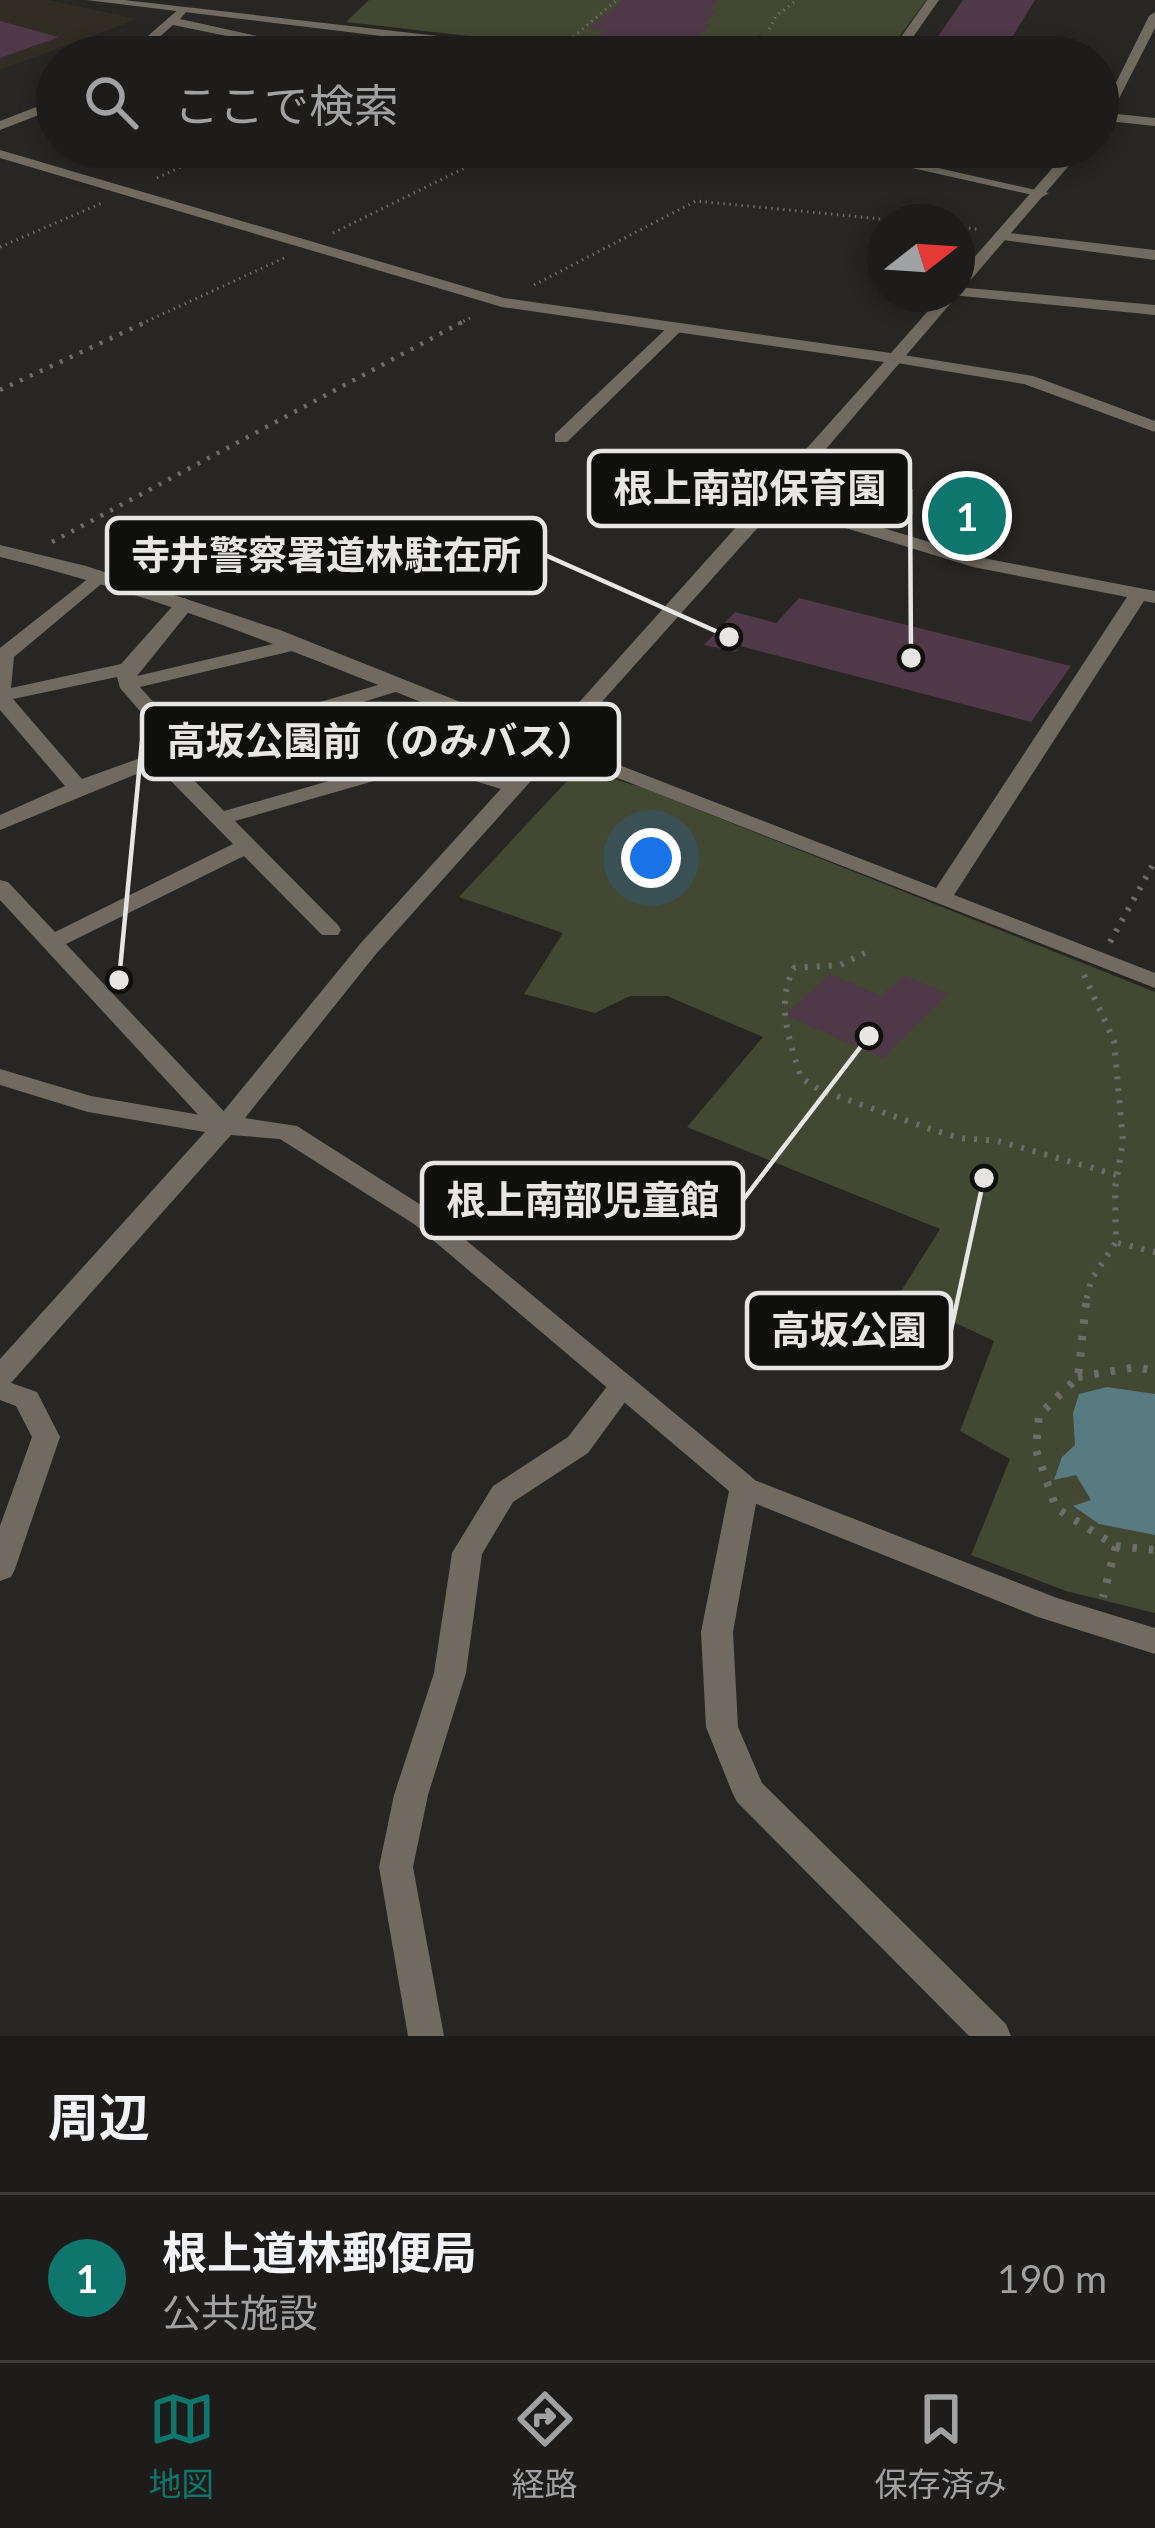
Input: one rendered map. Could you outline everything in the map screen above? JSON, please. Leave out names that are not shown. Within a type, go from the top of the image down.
[{"type":"street","points":[[92,0],[260,36]]},
{"type":"street","points":[[908,36],[933,0]]},
{"type":"street","points":[[154,36],[177,16],[377,36]]},
{"type":"street","points":[[1119,83],[1155,16]]},
{"type":"street","points":[[0,126],[36,111]]},
{"type":"street","points":[[1119,119],[1155,122]]},
{"type":"street","points":[[0,154],[36,165]]},
{"type":"street","points":[[48,168],[502,302],[1027,380],[1155,427]]},
{"type":"street","points":[[924,168],[1042,193]]},
{"type":"street","points":[[975,267],[1062,168]]},
{"type":"street","points":[[1001,236],[1155,254]]},
{"type":"street","points":[[975,293],[1155,310]]},
{"type":"street","points":[[0,1377],[224,1127],[368,949],[937,312]]},
{"type":"street","points":[[561,438],[678,326]]},
{"type":"street","points":[[772,500],[980,563],[1147,596],[941,898]]},
{"type":"street","points":[[0,551],[99,577],[298,644],[1092,961],[1155,981]]},
{"type":"street","points":[[76,786],[0,696],[4,655],[99,577]]},
{"type":"street","points":[[127,676],[185,604]]},
{"type":"street","points":[[0,696],[298,644]]},
{"type":"street","points":[[127,676],[182,747]]},
{"type":"street","points":[[0,823],[76,786],[182,747],[395,686]]},
{"type":"street","points":[[158,756],[330,930]]},
{"type":"street","points":[[219,819],[426,760],[514,787]]},
{"type":"street","points":[[50,943],[246,846]]},
{"type":"street","points":[[0,887],[224,1127]]},
{"type":"street","points":[[0,1077],[88,1104],[224,1127],[258,1126],[288,1132],[423,1218],[744,1487],[1048,1608],[1155,1641]]},
{"type":"street","points":[[427,2036],[396,1867],[411,1795],[450,1673],[467,1553],[503,1494],[578,1445],[622,1387]]},
{"type":"street","points":[[0,1389],[27,1399],[46,1436],[0,1568]]},
{"type":"street","points":[[744,1487],[717,1632],[722,1727],[749,1792],[993,2036]]},
{"type":"path","points":[[573,36],[617,0]]},
{"type":"path","points":[[769,29],[776,16],[796,0]]},
{"type":"path","points":[[0,247],[180,168]]},
{"type":"path","points":[[0,391],[465,168]]},
{"type":"path","points":[[23,558],[696,201],[867,218]]},
{"type":"path","points":[[1078,1377],[1080,1329],[1091,1280],[1116,1242],[1117,1175],[1123,1141],[1114,1041],[1085,983],[1092,961],[1155,861]]},
{"type":"path","points":[[865,953],[854,963],[837,967],[794,968],[787,978],[782,1005],[801,1078],[820,1090],[930,1130],[998,1141],[1117,1175]]},
{"type":"path","points":[[1116,1242],[1155,1252]]},
{"type":"path","points":[[1155,1371],[1136,1367],[1078,1377],[1039,1415],[1036,1450],[1056,1508],[1116,1546],[1155,1550]]},
{"type":"path","points":[[1102,1601],[1116,1546]]},
{"type":"shaded area","points":[[0,0],[48,0],[138,19],[92,36],[36,36],[36,57],[0,70]]},
{"type":"green space","points":[[369,0],[926,0],[900,36],[760,36],[764,31],[759,36],[468,36],[346,22]]},
{"type":"green space","points":[[579,768],[646,789],[1155,992],[1155,1613],[1066,1591],[971,1555],[1010,1459],[960,1431],[994,1341],[898,1296],[940,1229],[687,1127],[763,1037],[667,996],[630,996],[595,1013],[524,994],[563,933],[459,897]]},
{"type":"water","points":[[1107,1387],[1155,1394],[1155,1535],[1099,1524],[1073,1506],[1091,1500],[1076,1475],[1054,1480],[1062,1457],[1075,1445],[1073,1413],[1079,1394]]},
{"type":"building","points":[[623,0],[719,0],[708,9],[717,11],[703,24],[711,25],[698,36],[606,36],[598,35],[605,30],[589,28]]},
{"type":"building","points":[[963,0],[1035,0],[1013,36],[938,36]]},
{"type":"building","points":[[0,21],[55,36],[36,36],[36,45],[0,58]]},
{"type":"building","points":[[799,598],[1071,666],[1031,722],[740,646],[735,652],[704,645],[735,612],[776,623]]},
{"type":"building","points":[[830,974],[881,996],[903,975],[948,994],[883,1058],[785,1015]]},
{"type":"place","name":"根上道林郵便局","points":[[967,516]]},
{"type":"place","name":"寺井警察署道林駐在所","points":[[729,637]]},
{"type":"place","name":"根上南部保育園","points":[[911,658]]},
{"type":"place","name":"高坂公園前（のみバス）","points":[[119,980]]},
{"type":"place","name":"根上南部児童館","points":[[869,1036]]},
{"type":"place","name":"高坂公園","points":[[984,1178]]}]
